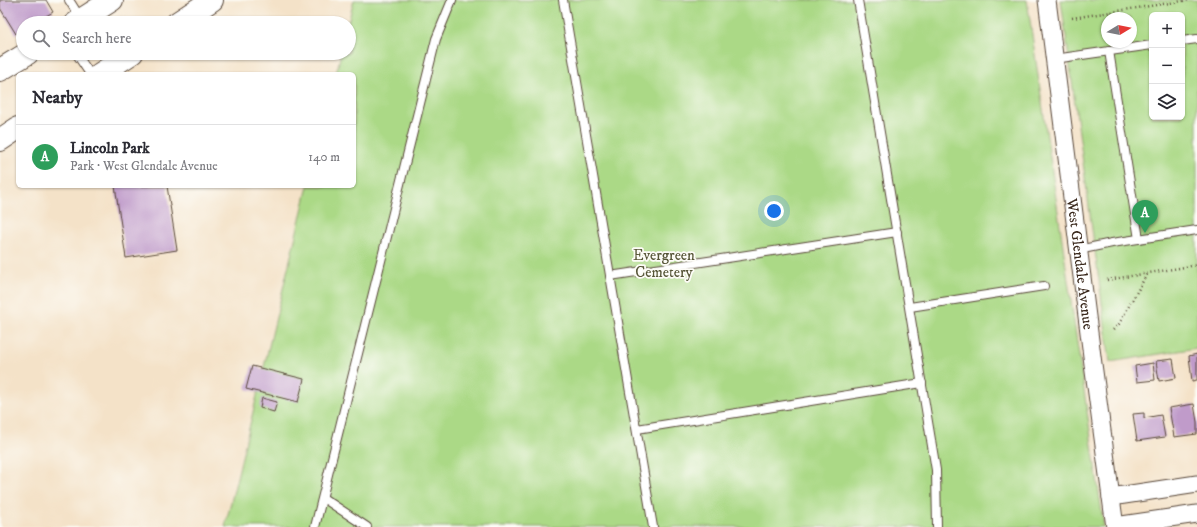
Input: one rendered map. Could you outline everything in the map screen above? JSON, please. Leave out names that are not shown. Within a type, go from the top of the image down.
[{"type":"main road","points":[[86,16],[112,0]]},
{"type":"main road","points":[[188,16],[212,0]]},
{"type":"main road","points":[[0,70],[16,60]]},
{"type":"main road","points":[[103,72],[121,60]]},
{"type":"street","name":"West Glendale Avenue","points":[[1047,0],[1078,250],[1115,527]]},
{"type":"street","points":[[1111,498],[1197,484]]},
{"type":"street","points":[[1115,527],[1197,514]]},
{"type":"lane","points":[[68,0],[76,16]]},
{"type":"lane","points":[[316,527],[436,40],[452,0]]},
{"type":"lane","points":[[563,0],[654,527]]},
{"type":"lane","points":[[858,0],[936,470],[937,527]]},
{"type":"lane","points":[[1185,41],[1197,39]]},
{"type":"lane","points":[[1054,59],[1149,45]]},
{"type":"lane","points":[[1109,51],[1138,239]]},
{"type":"lane","points":[[81,60],[89,72]]},
{"type":"lane","points":[[1078,250],[1197,230]]},
{"type":"lane","points":[[610,276],[897,232]]},
{"type":"lane","points":[[910,307],[1044,286]]},
{"type":"lane","points":[[636,428],[922,383]]},
{"type":"lane","points":[[323,498],[367,527]]},
{"type":"path","points":[[1072,18],[1189,0]]},
{"type":"path","points":[[1107,280],[1197,265]]},
{"type":"path","points":[[1113,330],[1119,324],[1147,273]]},
{"type":"green space","name":"Evergreen Cemetery","points":[[354,0],[1027,0],[1104,527],[225,527],[308,188],[356,188],[356,72],[336,72],[339,60],[356,60],[356,16],[350,16]]},
{"type":"green space","points":[[1061,0],[1197,0],[1197,348],[1110,362]]},
{"type":"building","points":[[0,0],[46,0],[53,12],[46,16],[16,16],[16,34],[0,8]]},
{"type":"building","points":[[115,188],[167,188],[177,250],[126,258]]},
{"type":"building","points":[[1197,354],[1197,380],[1192,381],[1189,356]]},
{"type":"building","points":[[1173,359],[1176,378],[1159,381],[1156,361]]},
{"type":"building","points":[[1153,363],[1155,380],[1137,382],[1135,366]]},
{"type":"building","points":[[252,366],[304,379],[298,402],[246,389]]},
{"type":"building","points":[[262,398],[277,402],[274,412],[260,408]]},
{"type":"building","points":[[1194,404],[1197,434],[1174,437],[1169,408]]},
{"type":"building","points":[[1144,413],[1144,418],[1161,415],[1165,437],[1137,441],[1133,414]]},
{"type":"place","name":"Lincoln Park","points":[[1145,233]]}]
